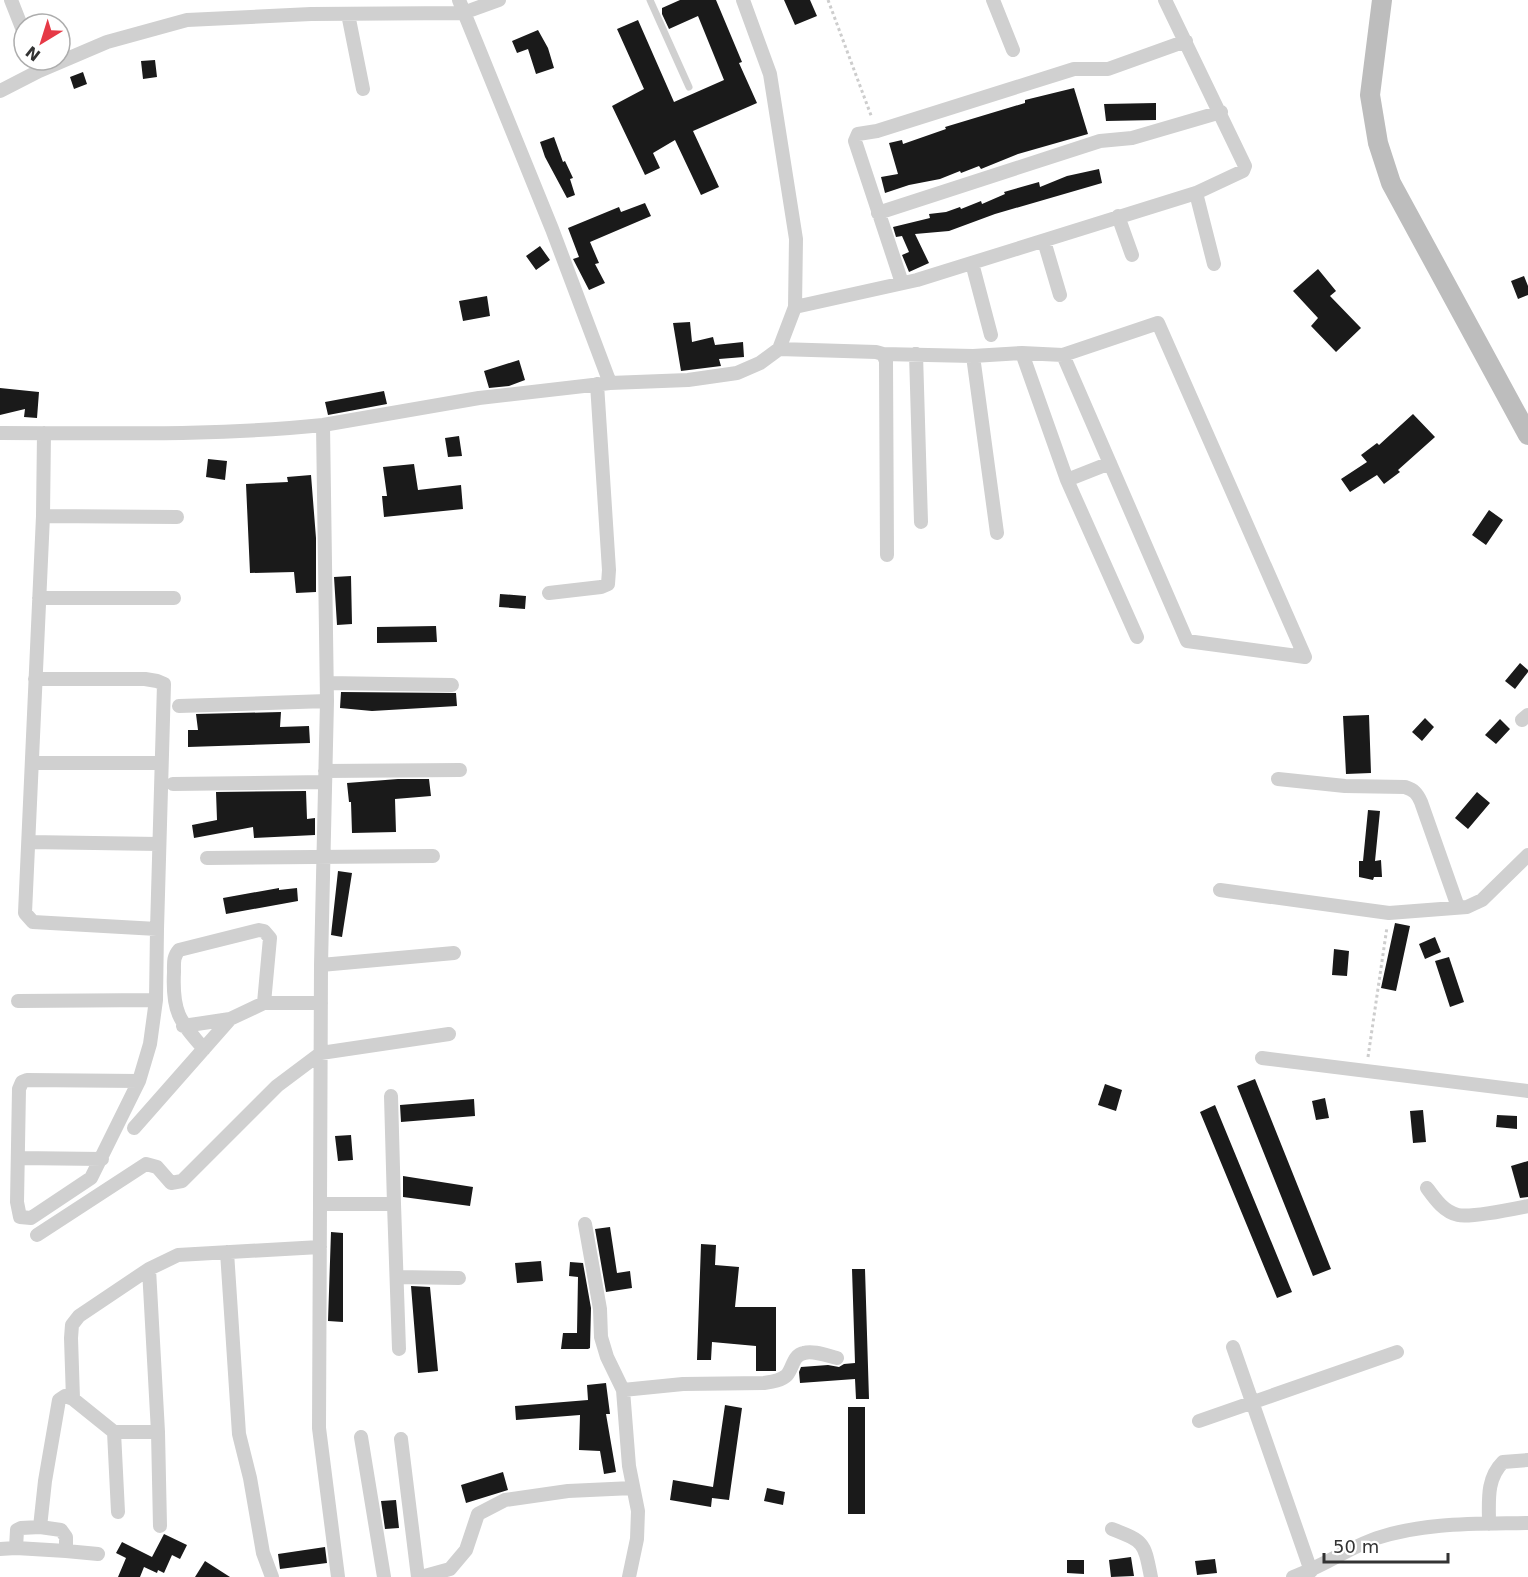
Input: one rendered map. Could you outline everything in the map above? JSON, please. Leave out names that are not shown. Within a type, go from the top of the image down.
[{"type":"street","points":[[72,54],[187,20],[348,14],[363,7],[461,6],[500,0]]},
{"type":"street","points":[[993,0],[1013,50]]},
{"type":"street","points":[[795,307],[902,284],[1044,241],[1196,193],[1245,169],[1221,112],[1165,0]]},
{"type":"street","points":[[1382,0],[1370,95],[1378,143],[1391,183],[1528,435]]},
{"type":"street","points":[[0,433],[218,433],[323,425],[479,398],[604,384],[688,380],[737,373],[760,363],[779,349],[795,307],[796,239],[770,74],[746,1]]},
{"type":"street","points":[[461,6],[552,229],[604,384],[608,584],[601,587],[549,592]]},
{"type":"street","points":[[348,14],[363,89]]},
{"type":"street","points":[[902,284],[855,141],[858,134],[877,131],[1074,69],[1108,69],[1186,41]]},
{"type":"street","points":[[0,91],[28,72]]},
{"type":"street","points":[[878,213],[1100,141],[1132,138],[1221,112]]},
{"type":"street","points":[[1196,193],[1214,264]]},
{"type":"street","points":[[1118,216],[1132,255]]},
{"type":"street","points":[[1044,241],[1060,295]]},
{"type":"street","points":[[972,263],[991,335]]},
{"type":"street","points":[[779,349],[973,356],[1022,353],[1063,355],[1158,323],[1305,657],[1187,641],[1063,355]]},
{"type":"street","points":[[1022,353],[1067,480],[1137,637]]},
{"type":"street","points":[[883,354],[886,362],[887,555]]},
{"type":"street","points":[[916,354],[921,522]]},
{"type":"street","points":[[973,356],[997,533]]},
{"type":"street","points":[[323,425],[327,701],[321,966],[319,1428],[338,1577]]},
{"type":"street","points":[[44,433],[43,516],[26,913],[33,922],[157,929]]},
{"type":"street","points":[[1067,480],[1110,463]]},
{"type":"street","points":[[43,516],[177,517]]},
{"type":"street","points":[[39,598],[174,598]]},
{"type":"street","points":[[35,680],[145,679],[164,684],[156,1000],[150,1044],[139,1081],[91,1178],[32,1218],[20,1217],[17,1212],[19,1089],[22,1082],[27,1080],[139,1081]]},
{"type":"street","points":[[327,683],[452,685]]},
{"type":"street","points":[[179,706],[327,701]]},
{"type":"street","points":[[32,763],[161,763]]},
{"type":"street","points":[[173,784],[460,770]]},
{"type":"street","points":[[1278,779],[1345,786],[1413,789],[1418,795],[1458,907]]},
{"type":"street","points":[[28,842],[159,844]]},
{"type":"street","points":[[1220,890],[1389,913],[1476,905],[1528,855]]},
{"type":"street","points":[[207,858],[433,856]]},
{"type":"street","points":[[204,1049],[183,1026],[173,997],[174,958],[179,950],[259,930],[264,931],[270,938],[264,1003]]},
{"type":"street","points":[[321,966],[454,953]]},
{"type":"street","points":[[18,1001],[156,1000]]},
{"type":"street","points":[[183,1026],[230,1019],[264,1003],[321,1003]]},
{"type":"street","points":[[134,1128],[230,1019]]},
{"type":"street","points":[[37,1235],[146,1164],[157,1167],[171,1183],[182,1181],[277,1086],[321,1053],[448,1034]]},
{"type":"street","points":[[1262,1058],[1528,1091]]},
{"type":"street","points":[[391,1096],[399,1349]]},
{"type":"street","points":[[18,1158],[102,1159]]},
{"type":"street","points":[[1427,1188],[1437,1203],[1458,1215],[1528,1206]]},
{"type":"street","points":[[320,1204],[394,1204]]},
{"type":"street","points":[[585,1224],[600,1309],[602,1337],[623,1390],[625,1426],[638,1511],[638,1525],[629,1577]]},
{"type":"street","points":[[73,1399],[72,1325],[79,1316],[149,1269],[178,1255],[320,1247]]},
{"type":"street","points":[[227,1252],[239,1434],[250,1478],[263,1553],[272,1577]]},
{"type":"street","points":[[149,1269],[158,1432],[160,1526]]},
{"type":"street","points":[[397,1277],[459,1278]]},
{"type":"street","points":[[1233,1347],[1311,1571]]},
{"type":"street","points":[[623,1390],[683,1384],[764,1383],[777,1381],[786,1376],[801,1353],[807,1352],[837,1358]]},
{"type":"street","points":[[1199,1421],[1397,1352]]},
{"type":"street","points":[[40,1527],[45,1481],[59,1400],[65,1396],[73,1399],[114,1432],[158,1432]]},
{"type":"street","points":[[114,1432],[118,1512]]},
{"type":"street","points":[[361,1437],[384,1577]]},
{"type":"street","points":[[402,1439],[419,1577],[450,1569],[466,1550],[478,1514],[505,1500],[568,1491],[633,1488]]},
{"type":"street","points":[[1489,1524],[1490,1484],[1496,1469],[1503,1462],[1528,1460]]},
{"type":"street","points":[[1293,1577],[1311,1571],[1374,1539],[1398,1532],[1429,1526],[1528,1523]]},
{"type":"street","points":[[16,1548],[17,1530],[21,1527],[40,1527],[61,1530],[66,1537],[66,1551]]},
{"type":"street","points":[[1112,1529],[1142,1543],[1146,1550],[1151,1577]]},
{"type":"street","points":[[0,1549],[16,1548],[98,1554]]},
{"type":"lane","points":[[650,0],[688,87]]},
{"type":"path","points":[[828,0],[877,131]]},
{"type":"path","points":[[1365,1071],[1389,913]]},
{"type":"building","points":[[680,0],[716,0],[742,62],[739,63],[757,103],[693,131],[719,187],[701,195],[675,140],[653,153],[660,168],[645,175],[612,106],[644,89],[617,29],[638,20],[674,102],[724,80],[698,16],[669,29],[662,14],[662,8]]},
{"type":"building","points":[[784,0],[810,0],[817,16],[795,25]]},
{"type":"building","points":[[538,30],[548,48],[554,68],[536,74],[528,49],[517,53],[512,41]]},
{"type":"building","points":[[155,60],[157,77],[143,79],[141,61]]},
{"type":"building","points":[[83,72],[87,84],[74,89],[70,77]]},
{"type":"building","points":[[1074,88],[1088,134],[1018,154],[981,169],[979,166],[885,193],[881,177],[898,174],[889,143],[902,140],[903,144],[946,129],[945,127],[1025,103],[1025,100]]},
{"type":"building","points":[[1156,103],[1156,120],[1106,121],[1104,104]]},
{"type":"building","points":[[554,137],[563,162],[565,161],[573,178],[570,179],[575,195],[567,198],[545,157],[540,142]]},
{"type":"building","points":[[1099,169],[1102,183],[995,214],[949,231],[915,234],[929,263],[909,272],[902,255],[909,252],[902,236],[896,237],[893,227],[930,218],[929,214],[960,207],[961,209],[981,201],[982,204],[1005,194],[1004,192],[1039,182],[1040,187],[1067,176]]},
{"type":"building","points":[[645,203],[651,216],[590,242],[599,263],[595,264],[605,283],[589,290],[573,259],[579,257],[568,228],[619,207],[621,212]]},
{"type":"building","points":[[540,246],[550,260],[536,270],[526,256]]},
{"type":"building","points":[[1318,269],[1336,291],[1330,296],[1361,328],[1336,352],[1311,326],[1318,318],[1293,291]]},
{"type":"building","points":[[1524,276],[1528,286],[1528,295],[1518,299],[1511,281]]},
{"type":"building","points":[[487,296],[490,316],[463,321],[459,301]]},
{"type":"building","points":[[690,322],[692,342],[713,337],[715,345],[743,342],[744,357],[719,359],[721,366],[681,371],[673,323]]},
{"type":"building","points":[[519,360],[525,380],[509,386],[489,388],[484,371]]},
{"type":"building","points":[[0,388],[39,392],[37,418],[24,417],[25,409],[0,415]]},
{"type":"building","points":[[384,391],[387,404],[328,415],[325,402]]},
{"type":"building","points":[[1413,414],[1435,437],[1398,470],[1400,472],[1384,484],[1377,475],[1350,492],[1341,479],[1367,462],[1361,455],[1377,443],[1379,445]]},
{"type":"building","points":[[459,436],[462,456],[448,457],[445,438]]},
{"type":"building","points":[[208,459],[227,461],[225,480],[206,477]]},
{"type":"building","points":[[414,464],[418,490],[461,485],[463,509],[384,517],[382,496],[387,496],[383,467]]},
{"type":"building","points":[[311,475],[316,538],[316,592],[296,593],[294,572],[250,573],[246,484],[288,482],[287,477]]},
{"type":"building","points":[[1489,510],[1503,520],[1486,545],[1472,535]]},
{"type":"building","points":[[351,576],[352,624],[337,625],[334,577]]},
{"type":"building","points":[[500,594],[526,596],[525,609],[499,607]]},
{"type":"building","points":[[436,626],[437,642],[377,643],[377,627]]},
{"type":"building","points":[[1520,663],[1528,672],[1515,689],[1505,681]]},
{"type":"building","points":[[341,692],[456,693],[457,706],[372,711],[340,708]]},
{"type":"building","points":[[281,712],[280,727],[309,726],[310,743],[188,747],[188,730],[198,730],[196,714]]},
{"type":"building","points":[[1369,715],[1371,773],[1346,774],[1343,716]]},
{"type":"building","points":[[1425,718],[1434,727],[1422,741],[1412,732]]},
{"type":"building","points":[[1500,719],[1510,729],[1496,744],[1485,735]]},
{"type":"building","points":[[429,779],[431,796],[395,799],[396,832],[352,833],[351,802],[349,802],[347,783]]},
{"type":"building","points":[[306,791],[307,819],[315,818],[315,835],[254,838],[253,827],[194,838],[192,825],[217,820],[216,792]]},
{"type":"building","points":[[1477,792],[1490,803],[1468,829],[1455,818]]},
{"type":"building","points":[[1368,810],[1380,811],[1375,861],[1381,860],[1382,877],[1374,877],[1373,880],[1359,877],[1359,861],[1363,861]]},
{"type":"building","points":[[338,871],[352,873],[342,937],[331,935]]},
{"type":"building","points":[[279,888],[279,890],[297,888],[298,901],[226,914],[223,898]]},
{"type":"building","points":[[1395,923],[1410,926],[1396,991],[1381,988]]},
{"type":"building","points":[[1435,937],[1441,952],[1425,959],[1419,944]]},
{"type":"building","points":[[1334,949],[1349,951],[1347,976],[1332,975]]},
{"type":"building","points":[[1449,957],[1464,1002],[1450,1007],[1435,961]]},
{"type":"building","points":[[1255,1079],[1331,1269],[1313,1276],[1237,1086]]},
{"type":"building","points":[[1105,1084],[1122,1090],[1116,1111],[1098,1105]]},
{"type":"building","points":[[1325,1098],[1329,1118],[1316,1120],[1312,1101]]},
{"type":"building","points":[[474,1099],[475,1116],[401,1122],[400,1105]]},
{"type":"building","points":[[1215,1105],[1292,1292],[1277,1298],[1200,1112]]},
{"type":"building","points":[[1423,1110],[1426,1142],[1413,1143],[1410,1111]]},
{"type":"building","points":[[1497,1115],[1517,1116],[1517,1129],[1496,1127]]},
{"type":"building","points":[[351,1135],[353,1160],[338,1161],[335,1136]]},
{"type":"building","points":[[1528,1161],[1528,1197],[1520,1198],[1511,1166]]},
{"type":"building","points":[[403,1176],[473,1187],[470,1206],[403,1197]]},
{"type":"building","points":[[610,1227],[617,1273],[630,1271],[632,1288],[606,1292],[595,1229]]},
{"type":"building","points":[[331,1232],[343,1233],[343,1322],[328,1321]]},
{"type":"building","points":[[701,1244],[716,1245],[715,1265],[739,1267],[735,1307],[776,1307],[776,1371],[756,1371],[756,1346],[712,1342],[711,1360],[697,1360]]},
{"type":"building","points":[[541,1261],[543,1281],[517,1283],[515,1263]]},
{"type":"building","points":[[570,1262],[583,1263],[591,1308],[590,1348],[588,1349],[561,1349],[563,1333],[577,1333],[578,1277],[569,1276]]},
{"type":"building","points":[[852,1269],[865,1269],[869,1399],[856,1399],[855,1379],[800,1383],[801,1367],[828,1365],[839,1367],[855,1363]]},
{"type":"building","points":[[411,1286],[430,1287],[438,1371],[418,1373]]},
{"type":"building","points":[[606,1383],[610,1414],[606,1414],[616,1472],[604,1474],[600,1451],[579,1450],[580,1415],[516,1420],[515,1406],[588,1400],[587,1385]]},
{"type":"building","points":[[725,1405],[742,1408],[729,1500],[712,1498],[711,1507],[670,1500],[673,1480],[713,1487]]},
{"type":"building","points":[[848,1407],[865,1407],[865,1514],[848,1514]]},
{"type":"building","points":[[503,1472],[508,1490],[466,1503],[461,1485]]},
{"type":"building","points":[[767,1488],[785,1492],[783,1505],[764,1501]]},
{"type":"building","points":[[396,1500],[399,1528],[385,1529],[381,1501]]},
{"type":"building","points":[[164,1534],[187,1545],[180,1559],[172,1555],[164,1573],[158,1570],[157,1573],[144,1567],[140,1577],[118,1577],[126,1558],[116,1553],[122,1542],[152,1557]]},
{"type":"building","points":[[325,1547],[327,1563],[280,1569],[278,1554]]},
{"type":"building","points":[[1131,1557],[1134,1576],[1111,1577],[1109,1560]]},
{"type":"building","points":[[1215,1559],[1217,1573],[1197,1575],[1195,1561]]},
{"type":"building","points":[[1067,1560],[1084,1560],[1084,1574],[1067,1573]]},
{"type":"building","points":[[205,1561],[230,1577],[195,1577]]}]
